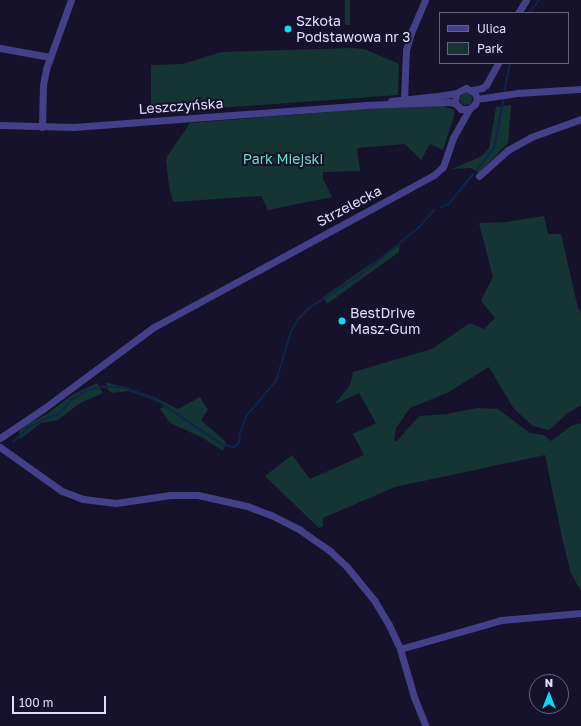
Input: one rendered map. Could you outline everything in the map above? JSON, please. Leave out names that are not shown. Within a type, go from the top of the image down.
[{"type":"street","points":[[42,127],[43,85],[50,57],[71,0]]},
{"type":"street","points":[[404,100],[406,50],[411,32],[425,0]]},
{"type":"street","points":[[519,12],[526,0]]},
{"type":"street","points":[[0,48],[50,57]]},
{"type":"street","points":[[477,99],[475,104],[469,110],[457,105],[456,93],[462,88],[472,90],[482,88],[491,79],[498,64]]},
{"type":"street","points":[[491,79],[491,89],[498,96]]},
{"type":"street","points":[[477,99],[517,93],[581,89]]},
{"type":"street","points":[[472,90],[477,99]]},
{"type":"street","name":"Leszczyńska","points":[[364,106],[456,93]]},
{"type":"street","name":"Leszczyńska","points":[[0,125],[42,127],[112,124],[364,106],[449,102],[457,105]]},
{"type":"street","name":"Strzelecka","points":[[454,138],[458,117],[457,105]]},
{"type":"street","name":"Strzelecka","points":[[0,438],[43,409],[154,328],[239,280],[434,175],[442,167],[454,138],[469,110]]},
{"type":"street","points":[[479,176],[508,150],[538,135],[581,118]]},
{"type":"street","points":[[0,447],[62,490],[83,499],[116,504],[173,494],[198,495],[247,506],[281,520],[310,537],[338,559],[362,584],[381,612],[400,649],[414,696],[426,726]]},
{"type":"street","points":[[400,649],[501,620],[581,613]]},
{"type":"green space","points":[[345,0],[350,0],[350,25],[345,25]]},
{"type":"green space","points":[[352,48],[364,49],[399,64],[398,95],[218,108],[151,110],[151,65],[183,64],[221,52]]},
{"type":"green space","points":[[466,93],[470,95],[472,99],[470,103],[466,105],[462,103],[460,99],[462,95]]},
{"type":"green space","points":[[511,105],[508,143],[479,173],[471,168],[452,169],[482,156],[489,148],[496,107]]},
{"type":"green space","name":"Park Miejski","points":[[443,106],[454,110],[454,116],[443,150],[430,144],[421,160],[405,144],[357,148],[360,171],[323,172],[323,179],[332,197],[268,210],[261,196],[173,202],[169,186],[166,158],[190,123],[365,109]]},
{"type":"green space","points":[[544,216],[548,234],[561,234],[578,308],[581,313],[581,405],[568,413],[549,430],[533,426],[514,409],[489,367],[447,393],[410,408],[396,428],[394,440],[396,442],[419,416],[447,414],[477,408],[498,409],[530,433],[544,435],[551,441],[571,426],[581,423],[581,591],[571,573],[545,455],[395,487],[323,518],[323,526],[319,528],[265,476],[292,455],[310,479],[364,455],[353,434],[376,423],[359,393],[335,404],[350,385],[353,372],[432,349],[470,323],[484,329],[495,318],[481,301],[493,277],[479,223],[506,222]]},
{"type":"green space","points":[[400,244],[399,252],[327,304],[323,297]]},
{"type":"green space","points":[[106,382],[152,396],[178,409],[200,397],[208,410],[201,420],[226,442],[223,451],[203,438],[170,423],[160,409],[164,407],[159,402],[129,391],[112,393],[108,390]]},
{"type":"green space","points":[[97,383],[103,393],[80,403],[58,420],[41,423],[20,439],[19,431],[28,424],[47,414],[72,395]]},
{"type":"waterway","points":[[530,12],[539,0]]},
{"type":"waterway","points":[[504,93],[510,64]]},
{"type":"waterway","points":[[477,170],[494,148],[504,97]]},
{"type":"waterway","points":[[441,207],[449,204],[473,174]]},
{"type":"waterway","points":[[13,442],[29,427],[44,419],[59,414],[71,400],[86,391],[101,387],[123,387],[153,398],[223,445],[234,447],[239,443],[240,433],[247,415],[276,381],[291,332],[298,319],[309,308],[360,275],[418,228],[435,209]]},
{"type":"place","name":"Szkoła Podstawowa nr 3","points":[[288,29]]},
{"type":"place","name":"BestDrive Masz-Gum","points":[[342,321]]}]
